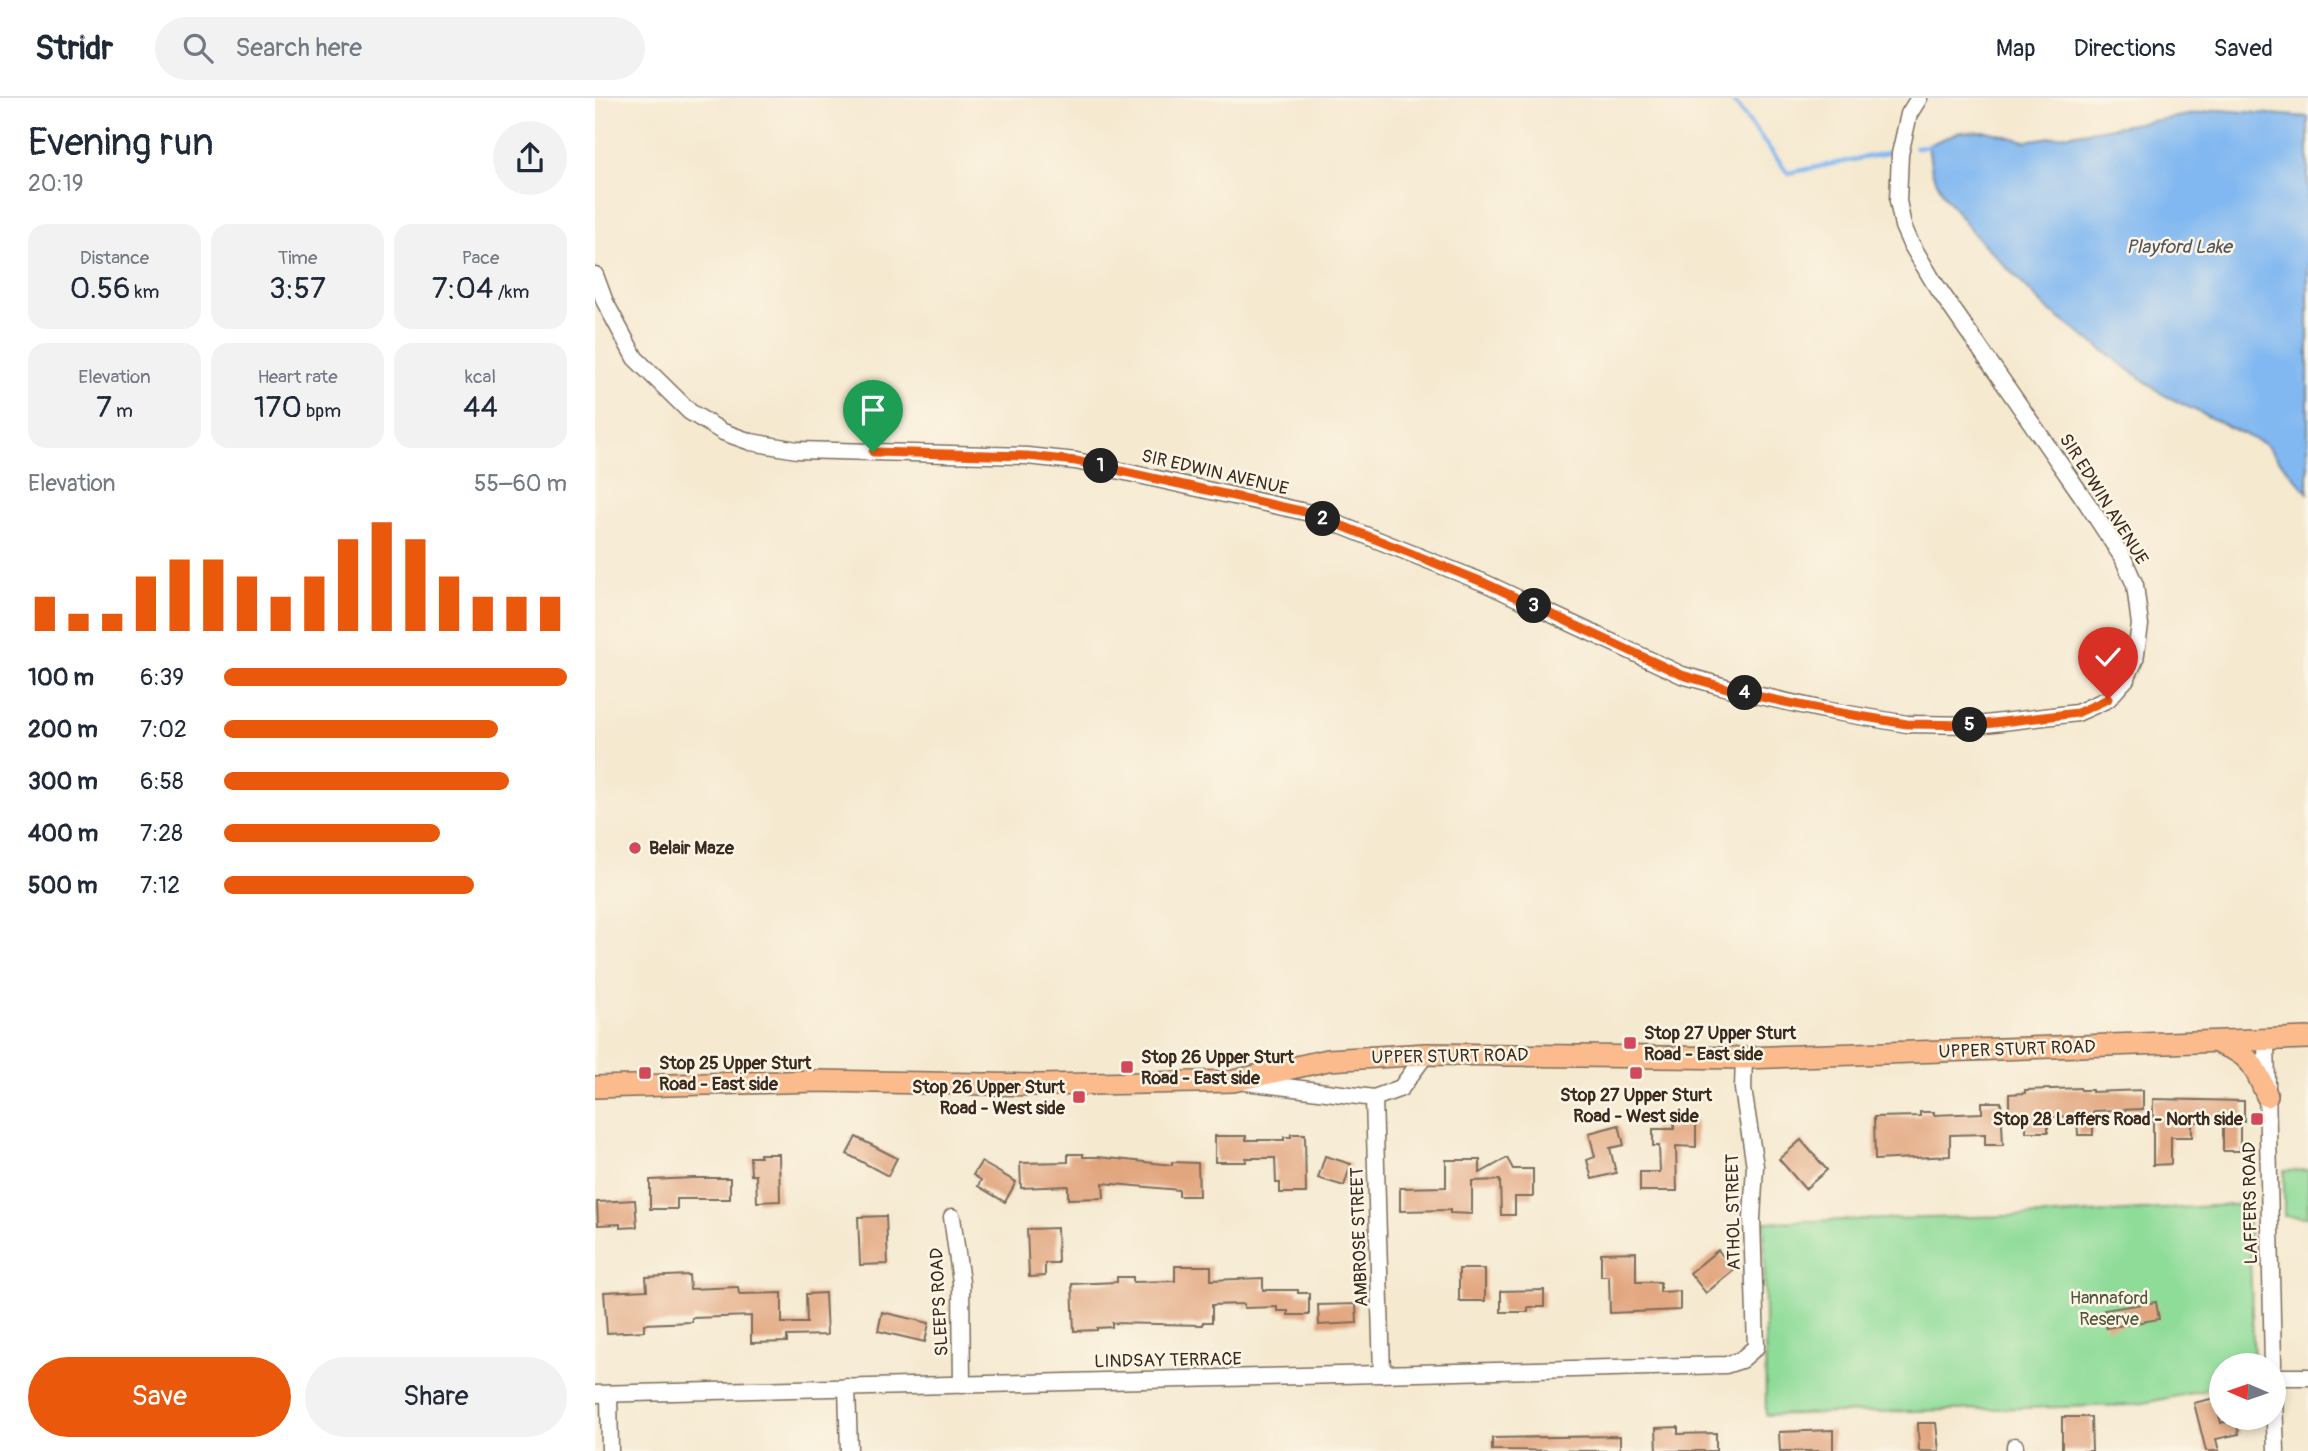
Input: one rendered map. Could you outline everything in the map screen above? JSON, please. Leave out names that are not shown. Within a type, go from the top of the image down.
[{"type":"main road","name":"UPPER STURT ROAD","points":[[595,1087],[819,1081],[1038,1085],[1233,1081],[1328,1060],[1426,1054],[1744,1058],[2308,1038]]},
{"type":"main road","points":[[2215,1042],[2236,1049],[2254,1065],[2267,1096]]},
{"type":"street","name":"SIR EDWIN AVENUE","points":[[595,275],[605,302],[635,358],[690,412],[723,432],[751,442],[797,450],[1027,456],[1076,461],[1310,513],[1485,583],[1682,675],[1747,694],[1824,710],[1907,724],[1977,725],[2077,713],[2108,699],[2126,679],[2135,660],[2140,625],[2135,585],[2123,558],[2087,503],[1933,281],[1910,242],[1903,226],[1898,201],[1900,154],[1909,114],[1919,98]]},
{"type":"street","name":"LAFFERS ROAD","points":[[2266,1040],[2273,1353]]},
{"type":"street","points":[[1233,1081],[1374,1098],[1401,1088],[1426,1054]]},
{"type":"street","name":"ATHOL STREET","points":[[1741,1360],[1756,1347],[1752,1219],[1755,1166],[1743,1089],[1744,1058]]},
{"type":"street","name":"AMBROSE STREET","points":[[1374,1098],[1383,1374]]},
{"type":"street","name":"SLEEPS ROAD","points":[[952,1217],[961,1282],[962,1385]]},
{"type":"street","name":"LINDSAY TERRACE","points":[[602,1394],[1725,1365],[1741,1360]]},
{"type":"street","points":[[2286,1376],[2308,1377]]},
{"type":"street","points":[[847,1387],[849,1451]]},
{"type":"street","points":[[602,1394],[610,1451]]},
{"type":"street","points":[[2275,1430],[2276,1451]]},
{"type":"green space","points":[[2308,1170],[2308,1217],[2284,1216],[2284,1171]]},
{"type":"green space","name":"Hannaford Reserve","points":[[2248,1204],[2254,1353],[2209,1353],[2209,1389],[2134,1405],[1766,1415],[1764,1222],[2057,1215]]},
{"type":"water","name":"Playford Lake","points":[[2220,110],[2308,117],[2308,493],[2266,445],[2162,394],[2047,309],[1975,235],[1945,197],[1932,172],[1928,145],[1959,132],[1987,131],[2026,141]]},
{"type":"building","points":[[2080,1088],[2092,1092],[2143,1090],[2143,1109],[2093,1111],[2093,1135],[2078,1135],[2077,1116],[2048,1117],[2048,1132],[2026,1132],[2026,1112],[2009,1113],[2009,1094],[2025,1093],[2025,1090]]},
{"type":"building","points":[[2153,1099],[2244,1101],[2244,1121],[2240,1121],[2240,1151],[2223,1151],[2223,1122],[2192,1122],[2192,1137],[2171,1137],[2171,1164],[2153,1165]]},
{"type":"building","points":[[1982,1102],[2001,1102],[2003,1145],[1985,1145],[1985,1134],[1950,1135],[1950,1156],[1875,1160],[1874,1117],[1920,1116],[1920,1112],[1934,1112],[1934,1115],[1982,1113]]},
{"type":"building","points":[[1674,1120],[1696,1120],[1696,1147],[1676,1146],[1677,1191],[1640,1191],[1640,1172],[1660,1172],[1659,1146],[1653,1146],[1653,1129],[1674,1129]]},
{"type":"building","points":[[1619,1125],[1624,1145],[1610,1148],[1616,1173],[1592,1179],[1587,1160],[1595,1157],[1589,1133]]},
{"type":"building","points":[[1291,1134],[1305,1134],[1306,1193],[1280,1193],[1280,1183],[1276,1183],[1275,1158],[1215,1162],[1215,1136],[1246,1136],[1246,1140],[1284,1140],[1284,1137],[1291,1137]]},
{"type":"building","points":[[856,1137],[897,1158],[888,1176],[847,1154]]},
{"type":"building","points":[[1801,1140],[1827,1170],[1805,1189],[1779,1159]]},
{"type":"building","points":[[760,1154],[779,1154],[780,1201],[757,1202],[756,1175],[751,1175],[750,1157],[760,1157]]},
{"type":"building","points":[[1068,1154],[1172,1165],[1172,1162],[1198,1163],[1199,1196],[1179,1196],[1179,1190],[1103,1183],[1104,1198],[1068,1199],[1068,1186],[1021,1188],[1020,1163],[1068,1162]]},
{"type":"building","points":[[1325,1156],[1351,1164],[1344,1186],[1318,1178]]},
{"type":"building","points":[[1507,1158],[1513,1169],[1533,1169],[1533,1197],[1515,1197],[1515,1215],[1501,1215],[1500,1180],[1472,1181],[1472,1214],[1450,1213],[1450,1210],[1400,1211],[1400,1188],[1446,1187],[1446,1160],[1480,1160],[1480,1173]]},
{"type":"building","points":[[981,1162],[1016,1182],[1005,1202],[978,1186],[981,1180],[973,1175]]},
{"type":"building","points":[[730,1178],[730,1199],[677,1199],[677,1209],[650,1209],[650,1180]]},
{"type":"building","points":[[635,1200],[637,1227],[620,1228],[620,1224],[598,1225],[597,1202]]},
{"type":"building","points":[[886,1216],[888,1264],[860,1265],[858,1217]]},
{"type":"building","points":[[1057,1228],[1058,1263],[1045,1263],[1045,1276],[1029,1277],[1027,1229]]},
{"type":"building","points":[[1718,1250],[1734,1270],[1706,1293],[1690,1273]]},
{"type":"building","points":[[1636,1252],[1636,1282],[1660,1282],[1660,1292],[1680,1291],[1680,1310],[1610,1313],[1609,1276],[1601,1276],[1601,1253]]},
{"type":"building","points":[[1175,1266],[1211,1266],[1211,1280],[1263,1278],[1263,1290],[1298,1290],[1298,1293],[1309,1293],[1309,1315],[1288,1315],[1288,1311],[1277,1311],[1277,1307],[1212,1305],[1212,1322],[1203,1322],[1203,1325],[1112,1323],[1112,1327],[1074,1331],[1072,1284],[1117,1282],[1117,1277],[1133,1277],[1133,1282],[1175,1281]]},
{"type":"building","points":[[1459,1269],[1485,1269],[1485,1301],[1459,1301]]},
{"type":"building","points":[[689,1275],[690,1289],[738,1287],[739,1294],[782,1293],[782,1323],[807,1323],[806,1294],[825,1293],[827,1335],[787,1336],[787,1342],[751,1343],[751,1316],[692,1318],[692,1322],[644,1324],[644,1331],[607,1333],[604,1292],[647,1290],[646,1277]]},
{"type":"building","points":[[1544,1290],[1544,1307],[1528,1307],[1528,1312],[1501,1312],[1501,1291]]},
{"type":"building","points":[[2156,1302],[2159,1319],[2106,1328],[2104,1310]]},
{"type":"building","points":[[1356,1304],[1357,1323],[1319,1325],[1318,1305]]},
{"type":"building","points":[[882,1312],[929,1323],[925,1342],[878,1331]]},
{"type":"building","points":[[2209,1399],[2209,1430],[2238,1430],[2239,1434],[2216,1439],[2219,1451],[2206,1451],[2194,1403]]},
{"type":"building","points":[[2062,1417],[2091,1417],[2092,1451],[2062,1451]]},
{"type":"building","points":[[1918,1423],[1936,1423],[1939,1451],[1919,1451]]},
{"type":"building","points":[[1678,1427],[1678,1434],[1716,1433],[1716,1451],[1657,1451],[1656,1428]]},
{"type":"building","points":[[1833,1430],[1833,1451],[1780,1451],[1779,1432]]},
{"type":"building","points":[[1620,1436],[1620,1451],[1492,1450],[1492,1438]]},
{"type":"waterway","points":[[1731,98],[1788,173],[1887,153]]},
{"type":"waterway","points":[[1915,147],[1931,146]]},
{"type":"place","name":"Belair Maze","points":[[635,848]]},
{"type":"place","name":"Stop 27 Upper Sturt Road - East side","points":[[1630,1043]]},
{"type":"place","name":"Stop 26 Upper Sturt Road - East side","points":[[1127,1067]]},
{"type":"place","name":"Stop 25 Upper Sturt Road - East side","points":[[645,1073]]},
{"type":"place","name":"Stop 27 Upper Sturt Road - West side","points":[[1636,1073]]},
{"type":"place","name":"Stop 26 Upper Sturt Road - West side","points":[[1079,1097]]},
{"type":"place","name":"Stop 28 Laffers Road - North side","points":[[2257,1119]]},
{"type":"route","points":[[873,452],[1027,456],[1076,461],[1310,513],[1485,583],[1682,675],[1747,694],[1824,710],[1907,724],[1977,725],[2077,713],[2108,699]]}]
